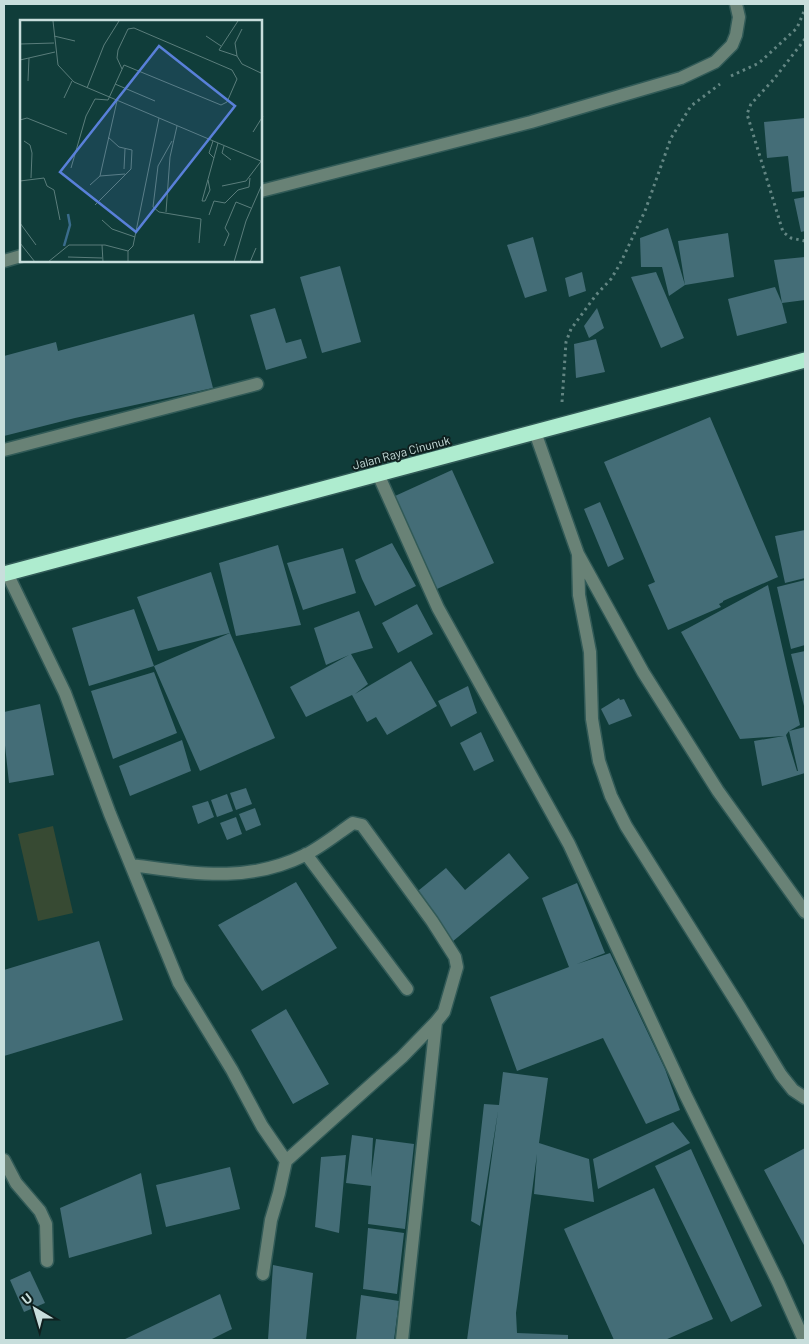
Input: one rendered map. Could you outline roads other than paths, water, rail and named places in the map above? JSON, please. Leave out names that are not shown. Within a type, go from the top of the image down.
[{"type":"highway","name":"Jalan Raya Cinunuk","points":[[6,573],[805,360]]},
{"type":"street","points":[[262,191],[530,122],[680,78],[715,62],[732,45],[739,17],[736,4]]},
{"type":"street","points":[[4,261],[20,256]]},
{"type":"street","points":[[4,450],[257,384]]},
{"type":"street","points":[[535,432],[578,554],[643,672],[718,791],[805,912]]},
{"type":"street","points":[[378,474],[438,608],[569,844],[685,1094],[774,1274],[804,1340]]},
{"type":"street","points":[[578,554],[579,595],[590,652],[592,719],[599,761],[611,796],[626,826],[740,1006],[781,1075],[793,1090],[805,1098]]},
{"type":"street","points":[[6,573],[66,693],[110,814],[179,983],[232,1070],[262,1126],[286,1161]]},
{"type":"street","points":[[131,865],[198,873],[255,872],[278,867],[306,854],[353,823],[362,825],[432,920],[455,957],[457,967],[444,1012],[436,1022],[402,1057],[286,1161],[271,1220],[263,1274]]},
{"type":"street","points":[[306,854],[407,989]]},
{"type":"street","points":[[402,1340],[436,1022]]},
{"type":"street","points":[[4,1160],[16,1183],[40,1210],[46,1224],[47,1261]]}]
